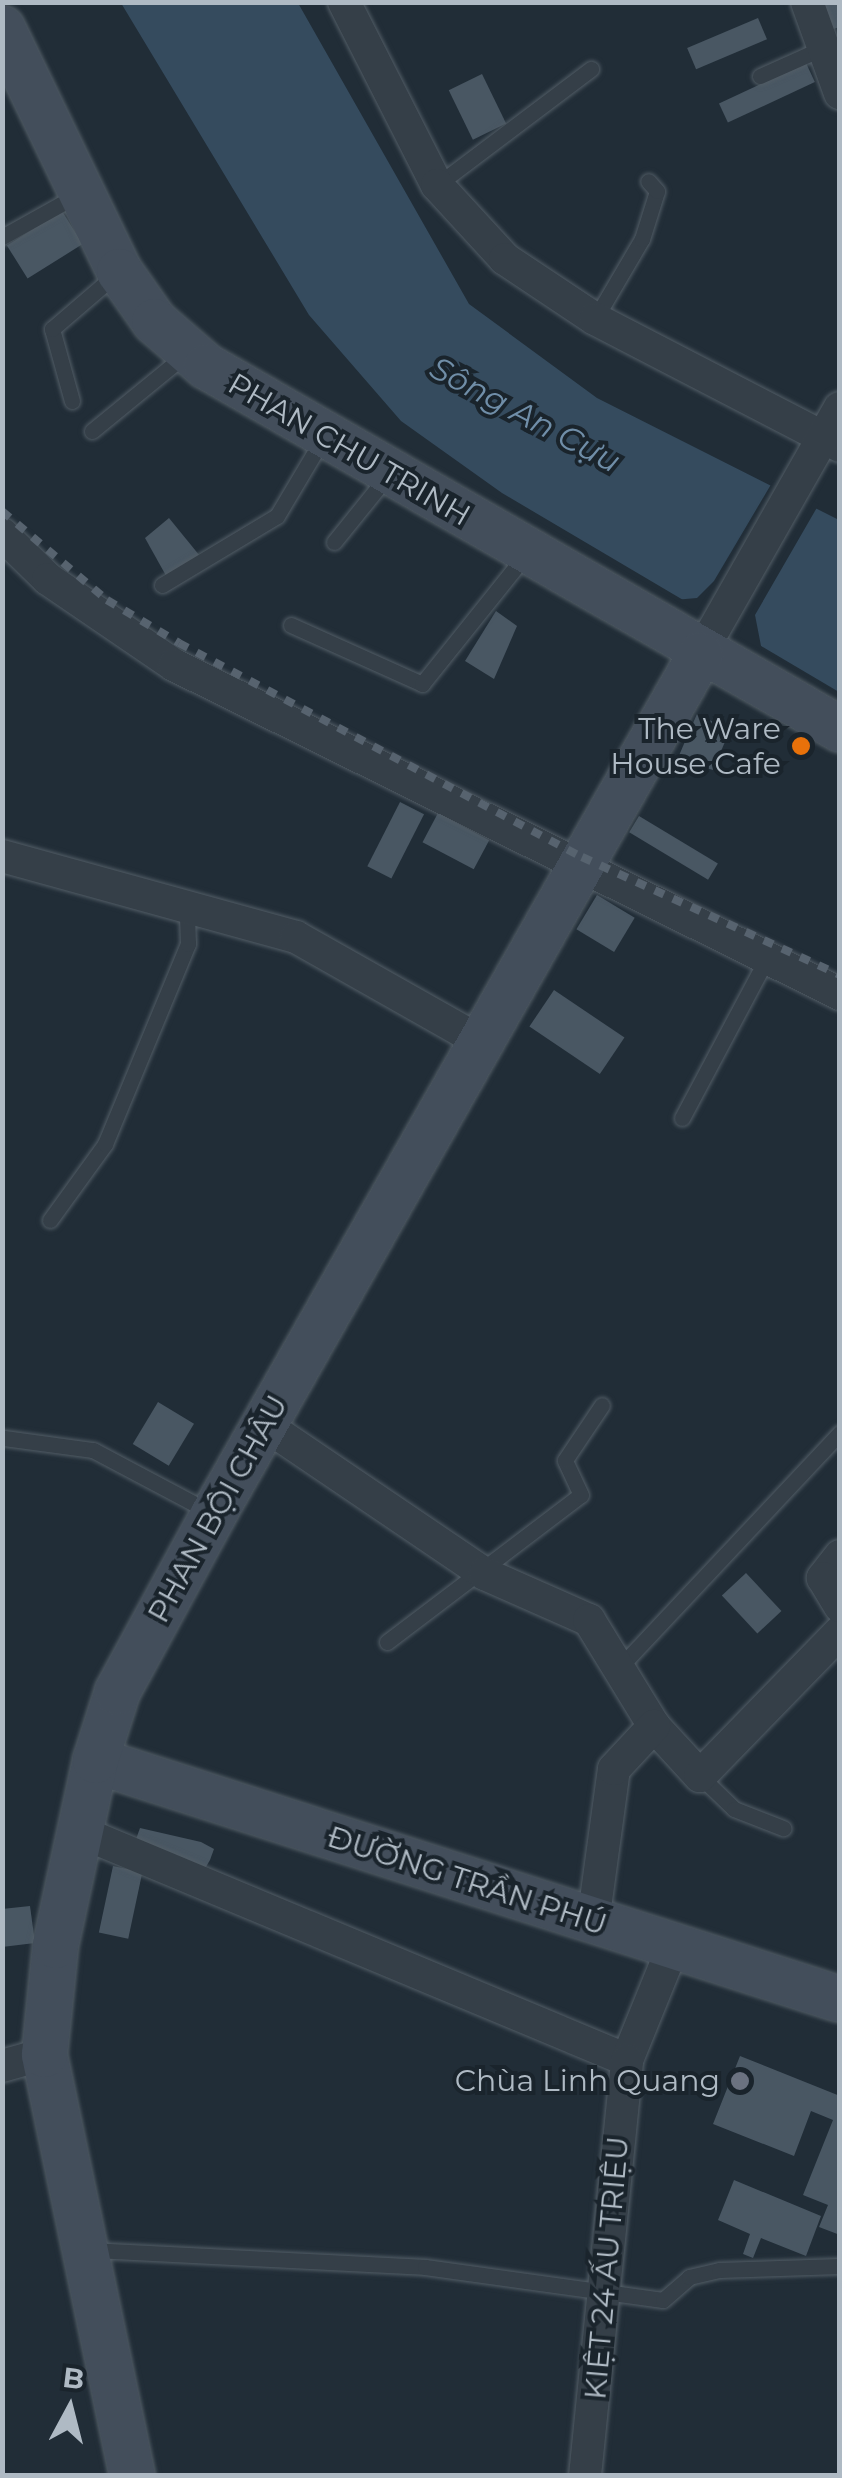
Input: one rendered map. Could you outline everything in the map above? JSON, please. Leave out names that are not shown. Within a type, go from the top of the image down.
[{"type":"street","points":[[344,2],[437,185],[504,260],[595,319],[832,442]]},
{"type":"street","points":[[807,2],[840,93]]},
{"type":"street","name":"PHAN CHU TRINH","points":[[2,28],[78,194],[120,271],[188,351],[388,475],[527,552],[708,642],[840,729]]},
{"type":"street","points":[[708,642],[802,480],[832,442],[840,408]]},
{"type":"street","points":[[2,534],[48,579],[174,666],[840,994]]},
{"type":"street","name":"PHAN BỘI CHÂU","points":[[132,2476],[84,2250],[23,2060],[95,1760],[117,1691],[213,1514],[478,1040],[708,642]]},
{"type":"street","points":[[2,856],[317,946],[478,1040]]},
{"type":"street","points":[[265,1425],[476,1568],[589,1620],[654,1726],[700,1776],[840,1632]]},
{"type":"street","points":[[840,1556],[822,1578],[840,1606]]},
{"type":"street","points":[[593,1922],[614,1770],[654,1726]]},
{"type":"street","name":"ĐƯỜNG TRẦN PHÚ","points":[[95,1760],[672,1949],[840,1999]]},
{"type":"street","points":[[78,1831],[627,2060]]},
{"type":"street","name":"KIỆT 24 ẤU TRIỆU","points":[[585,2476],[609,2288],[627,2060],[672,1949]]},
{"type":"lane","points":[[760,76],[823,48]]},
{"type":"lane","points":[[437,185],[591,69]]},
{"type":"lane","points":[[595,319],[642,239],[657,191],[648,182]]},
{"type":"lane","points":[[2,237],[78,194]]},
{"type":"lane","points":[[72,401],[52,329],[120,271]]},
{"type":"lane","points":[[92,431],[188,351]]},
{"type":"lane","points":[[162,585],[278,516],[324,437]]},
{"type":"lane","points":[[334,542],[388,475]]},
{"type":"lane","points":[[291,625],[422,684],[527,552]]},
{"type":"lane","points":[[50,1220],[105,1144],[188,944],[187,908]]},
{"type":"lane","points":[[682,1118],[766,960]]},
{"type":"lane","points":[[387,1642],[476,1568],[581,1494],[565,1460],[602,1405]]},
{"type":"lane","points":[[618,1670],[840,1433]]},
{"type":"lane","points":[[4,1438],[93,1450],[213,1514]]},
{"type":"lane","points":[[700,1776],[734,1809],[783,1828]]},
{"type":"lane","points":[[84,2250],[288,2256],[609,2288],[663,2300],[689,2276],[718,2270],[840,2266]]},
{"type":"water","name":"Sông An Cựu","points":[[121,3],[298,3],[469,304],[597,398],[839,520],[839,692],[502,493],[401,421],[309,315]]},
{"type":"pier","points":[[773,481],[819,504],[755,615],[762,651],[674,600],[697,598],[714,581]]},
{"type":"building","points":[[824,2],[840,2],[840,27],[833,29]]},
{"type":"building","points":[[758,18],[767,39],[696,69],[687,48]]},
{"type":"building","points":[[806,63],[815,82],[728,123],[719,104]]},
{"type":"building","points":[[482,74],[506,123],[473,140],[449,90]]},
{"type":"building","points":[[62,211],[83,244],[28,279],[7,245]]},
{"type":"building","points":[[169,518],[204,561],[169,581],[145,538]]},
{"type":"building","points":[[496,611],[517,626],[494,679],[465,661]]},
{"type":"building","points":[[697,714],[730,730],[713,770],[677,760]]},
{"type":"building","points":[[400,802],[424,814],[391,878],[367,866]]},
{"type":"building","points":[[438,813],[489,840],[474,869],[423,842]]},
{"type":"building","points":[[639,816],[718,863],[708,880],[629,832]]},
{"type":"building","points":[[597,895],[635,918],[614,952],[576,929]]},
{"type":"building","points":[[554,990],[624,1038],[600,1074],[529,1026]]},
{"type":"building","points":[[158,1402],[194,1424],[169,1466],[133,1444]]},
{"type":"building","points":[[746,1573],[781,1611],[757,1634],[722,1596]]},
{"type":"building","points":[[140,1828],[201,1842],[214,1849],[210,1860],[203,1872],[135,1842]]},
{"type":"building","points":[[113,1866],[142,1872],[128,1939],[99,1933]]},
{"type":"building","points":[[30,1906],[35,1943],[2,1947],[2,1909]]},
{"type":"building","points":[[740,2056],[840,2096],[840,2235],[819,2227],[828,2205],[803,2195],[833,2120],[811,2111],[794,2156],[713,2124]]},
{"type":"building","points":[[734,2180],[821,2216],[806,2256],[761,2238],[753,2258],[743,2254],[750,2234],[718,2220]]},
{"type":"railway","points":[[2,511],[107,600],[179,643],[582,857],[840,975]]},
{"type":"place","name":"The Ware House Cafe","points":[[801,746]]},
{"type":"place","name":"Chùa Linh Quang","points":[[740,2081]]}]
